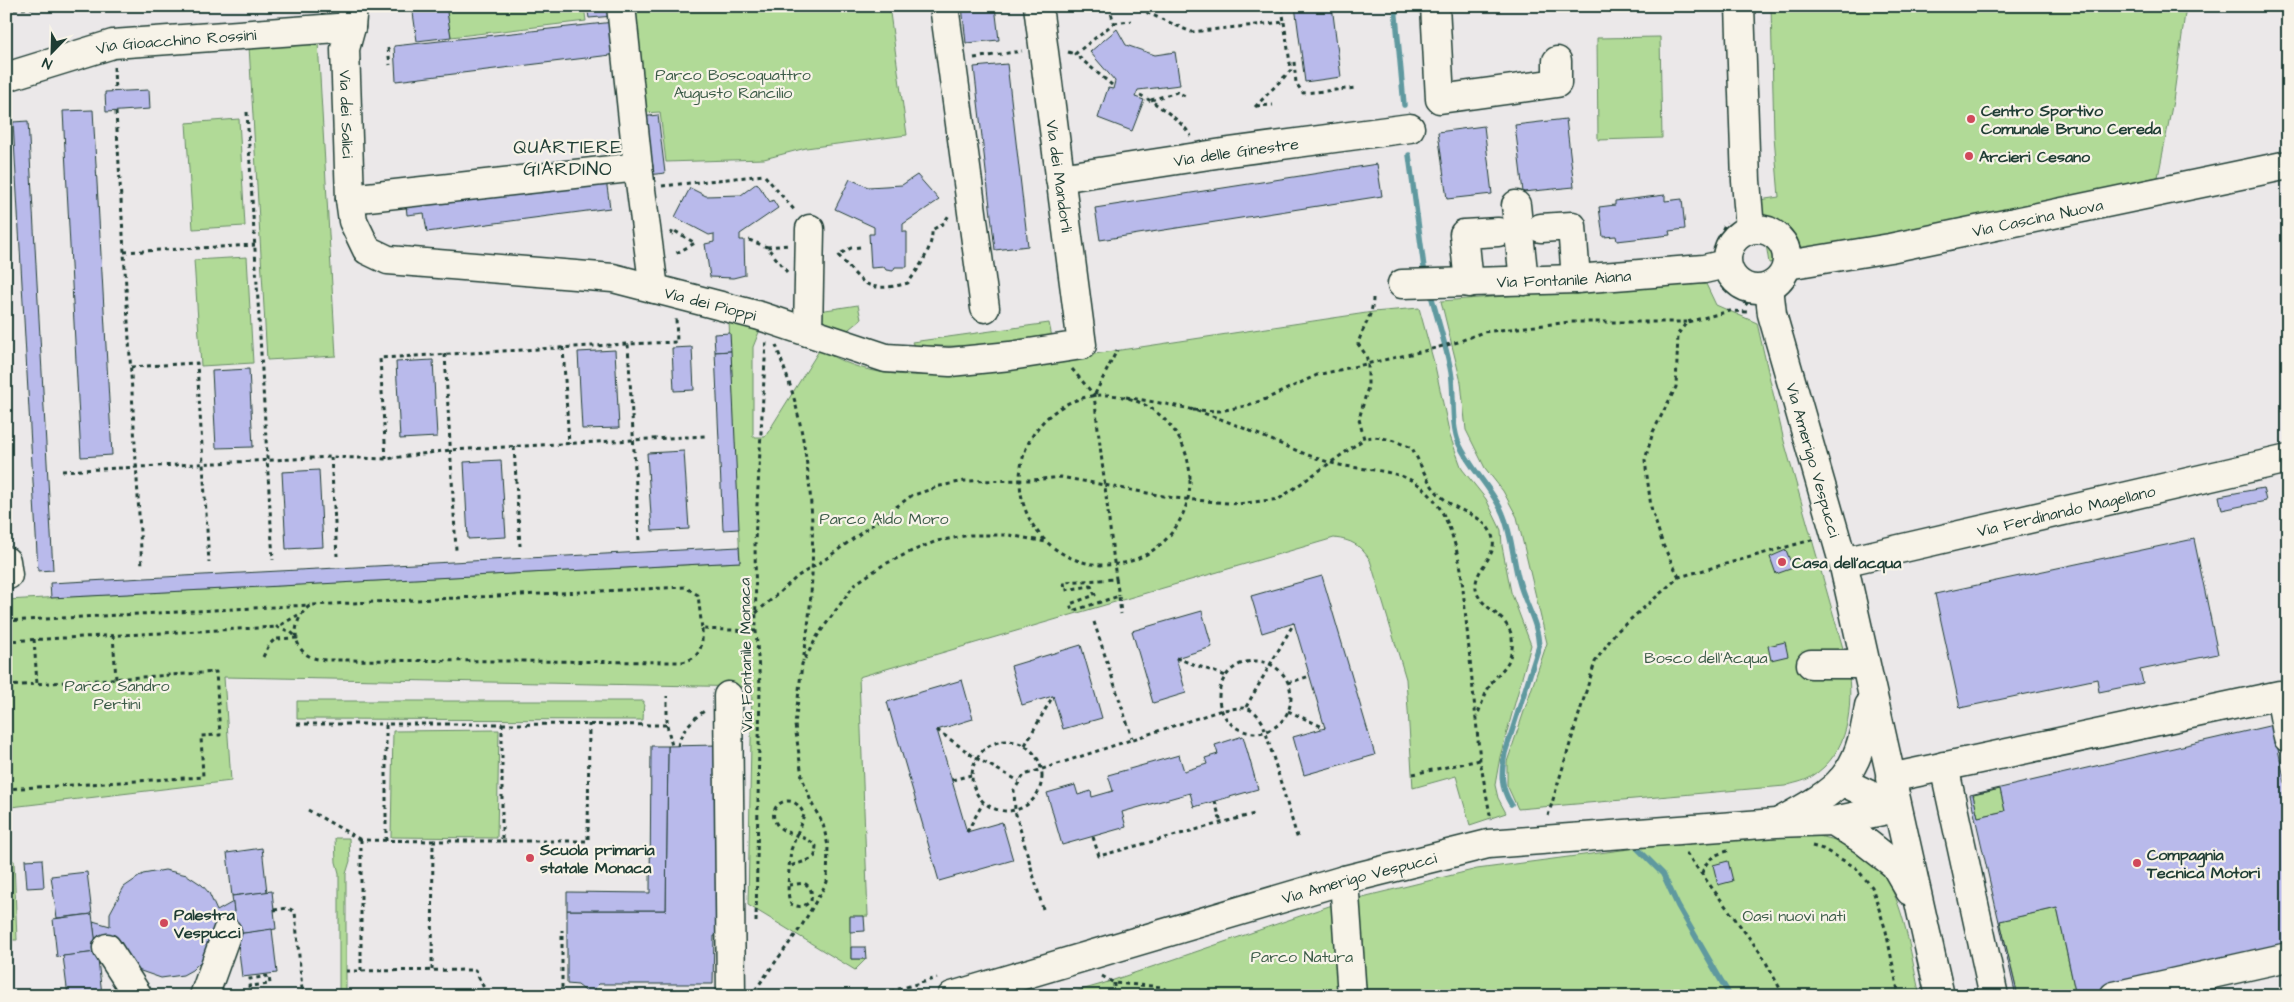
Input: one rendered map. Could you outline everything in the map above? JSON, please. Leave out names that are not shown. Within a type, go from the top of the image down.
[{"type":"street","points":[[621,6],[638,167],[654,288]]},
{"type":"street","points":[[944,6],[985,308]]},
{"type":"street","name":"Via dei Mandorli","points":[[1038,6],[1060,178],[1076,356]]},
{"type":"street","points":[[1435,6],[1440,99],[1557,83],[1557,61]]},
{"type":"street","points":[[1739,225],[1770,232],[1778,237],[1784,245],[1787,265],[1777,282],[1769,287],[1760,290],[1742,286],[1715,266],[1734,238],[1739,225],[1746,181],[1740,6]]},
{"type":"street","name":"Via Gioacchino Rossini","points":[[6,78],[113,44],[352,17]]},
{"type":"street","name":"Via dei Salici","points":[[351,210],[344,49],[352,17]]},
{"type":"street","name":"Via delle Ginestre","points":[[1060,178],[1238,151],[1410,128]]},
{"type":"street","name":"Via Cascina Nuova","points":[[1787,265],[1890,248],[2288,165]]},
{"type":"street","points":[[351,210],[638,167]]},
{"type":"street","points":[[1516,206],[1524,281]]},
{"type":"street","name":"Via dei Pioppi","points":[[351,210],[367,250],[388,260],[613,278],[767,319],[886,358],[950,362],[1076,356]]},
{"type":"street","points":[[1541,228],[1572,226],[1576,279]]},
{"type":"street","points":[[808,332],[810,229]]},
{"type":"street","points":[[1469,283],[1464,234],[1498,232]]},
{"type":"street","name":"Via Fontanile Aiana","points":[[1402,284],[1576,279],[1715,266]]},
{"type":"street","name":"Via Amerigo Vespucci","points":[[946,987],[1344,880],[1488,844],[1776,823],[1833,822],[1897,808],[1843,562],[1765,313],[1769,287]]},
{"type":"street","name":"Via Ferdinando Magellano","points":[[1843,562],[2288,459]]},
{"type":"street","points":[[1811,664],[1865,664]]},
{"type":"street","points":[[1776,823],[1822,798],[1841,781],[1855,762],[1864,738],[1871,695]]},
{"type":"street","points":[[1890,778],[2280,695],[2288,738]]},
{"type":"street","points":[[728,696],[743,993]]},
{"type":"street","points":[[1944,766],[1994,996]]},
{"type":"street","points":[[1841,781],[1897,808],[1940,996]]},
{"type":"street","points":[[1833,822],[1863,840],[1895,865],[1920,907]]},
{"type":"street","points":[[1344,880],[1352,996]]},
{"type":"street","points":[[204,996],[227,932]]},
{"type":"street","points":[[107,948],[138,996]]},
{"type":"street","points":[[2114,996],[2288,957]]},
{"type":"path","points":[[26,6],[31,9]]},
{"type":"path","points":[[6,10],[56,6]]},
{"type":"path","points":[[1109,6],[1114,23]]},
{"type":"path","points":[[1132,6],[1191,32],[1284,22]]},
{"type":"path","points":[[1282,6],[1296,84],[1303,93],[1357,88]]},
{"type":"path","points":[[1112,86],[1075,54],[1114,23],[1131,21]]},
{"type":"path","points":[[388,48],[390,64]]},
{"type":"path","points":[[951,62],[1042,48]]},
{"type":"path","points":[[1292,62],[1300,61]]},
{"type":"path","points":[[1273,105],[1255,107],[1291,70],[1292,62]]},
{"type":"path","points":[[1150,100],[1177,92],[1185,96]]},
{"type":"path","points":[[1140,95],[1150,100],[1185,128],[1194,141]]},
{"type":"path","points":[[116,112],[142,567]]},
{"type":"path","points":[[247,112],[273,560]]},
{"type":"path","points":[[678,184],[764,175],[810,229],[796,245],[767,247],[749,240]]},
{"type":"path","points":[[860,247],[851,248],[838,255],[866,286],[882,288],[908,283],[919,268],[926,253],[932,238],[932,230],[944,223],[945,219],[970,197]]},
{"type":"path","points":[[1739,225],[1715,266],[1765,313]]},
{"type":"path","points":[[124,252],[255,245]]},
{"type":"path","points":[[767,247],[789,275]]},
{"type":"path","points":[[1364,439],[1358,419],[1368,386],[1368,363],[1366,355],[1358,344],[1361,333],[1373,312],[1373,298]]},
{"type":"path","points":[[1190,410],[1220,411],[1245,406],[1266,399],[1317,375],[1424,351],[1458,342],[1483,332],[1570,322],[1687,322],[1730,311],[1765,313]]},
{"type":"path","points":[[386,459],[380,358],[677,342],[675,314]]},
{"type":"path","points":[[743,993],[801,928],[827,882],[828,846],[823,824],[812,804],[797,754],[795,725],[802,664],[810,620],[812,567],[807,464],[798,418],[767,319]]},
{"type":"path","name":"Via Fontanile Monaca","points":[[756,925],[760,684],[756,630],[755,541],[767,319]]},
{"type":"path","points":[[1679,577],[1663,545],[1651,507],[1644,460],[1654,432],[1676,387],[1678,334],[1687,322]]},
{"type":"path","points":[[628,344],[639,540]]},
{"type":"path","points":[[563,347],[569,444]]},
{"type":"path","points":[[1094,395],[1116,350]]},
{"type":"path","points":[[445,354],[456,550]]},
{"type":"path","points":[[1076,356],[1094,395],[1116,564],[1116,579],[1122,614]]},
{"type":"path","points":[[131,367],[197,363],[209,563]]},
{"type":"path","points":[[1126,397],[1149,407],[1168,422],[1182,443],[1189,466],[1190,500],[1172,532],[1157,547],[1137,559],[1116,564],[1091,564],[1067,556],[1046,542],[1030,522],[1020,497],[1020,480],[1027,443],[1043,420],[1066,403],[1094,395],[1126,397],[1190,410],[1330,462],[1396,474],[1417,484],[1446,518],[1455,539],[1461,569],[1480,760],[1492,826]]},
{"type":"path","points":[[62,471],[332,456],[386,459],[450,450],[705,436]]},
{"type":"path","points":[[756,613],[798,576],[860,535],[911,496],[965,481],[1060,477],[1190,500],[1238,504],[1279,499],[1364,439],[1369,437],[1377,438],[1399,442],[1412,448],[1432,486],[1445,500],[1482,520],[1491,532],[1492,546],[1490,559],[1481,570],[1476,584],[1478,597],[1487,607],[1501,616],[1510,630],[1512,644],[1510,658],[1490,684],[1476,717]]},
{"type":"path","points":[[514,446],[520,546]]},
{"type":"path","points":[[332,456],[337,556]]},
{"type":"path","points":[[1548,816],[1595,662],[1615,633],[1679,577],[1821,537],[1833,526]]},
{"type":"path","points":[[802,664],[822,628],[855,584],[883,565],[937,541],[970,535],[1009,535],[1046,542]]},
{"type":"path","points":[[1116,579],[1064,582],[1064,590],[1091,586],[1095,595],[1070,604],[1072,611],[1119,596]]},
{"type":"path","points":[[6,621],[685,587],[698,595],[702,629],[700,651],[696,658],[682,662],[323,660],[305,653],[297,638],[291,632],[277,627],[6,641]]},
{"type":"path","points":[[277,627],[311,605]]},
{"type":"path","points":[[297,638],[297,618],[300,613]]},
{"type":"path","points":[[1094,622],[1132,738]]},
{"type":"path","points":[[1246,707],[1294,623]]},
{"type":"path","points":[[702,629],[756,630]]},
{"type":"path","points":[[113,635],[116,679]]},
{"type":"path","points":[[263,657],[275,639],[297,638]]},
{"type":"path","points":[[34,639],[37,684]]},
{"type":"path","points":[[1176,658],[1226,676]]},
{"type":"path","points":[[1246,662],[1270,665],[1283,675],[1288,683],[1291,702],[1288,711],[1275,727],[1266,731],[1255,733],[1235,727],[1222,710],[1219,698],[1226,676],[1246,662]]},
{"type":"path","points":[[6,686],[216,672],[220,735],[201,736],[203,777],[6,789]]},
{"type":"path","points":[[1288,683],[1310,676]]},
{"type":"path","points":[[667,696],[667,725],[672,746]]},
{"type":"path","points":[[1025,745],[1053,696]]},
{"type":"path","points":[[1043,909],[1015,811],[1014,790],[1024,775],[1222,710],[1246,707],[1256,712],[1266,731],[1298,840]]},
{"type":"path","points":[[1288,711],[1325,728]]},
{"type":"path","points":[[678,746],[680,737],[699,714]]},
{"type":"path","points":[[297,724],[667,725]]},
{"type":"path","points":[[386,724],[386,841]]},
{"type":"path","points":[[502,724],[502,841]]},
{"type":"path","points":[[308,810],[361,840],[588,841],[589,724]]},
{"type":"path","points":[[937,730],[976,758],[1020,781]]},
{"type":"path","points":[[1003,741],[1025,745],[1039,760],[1042,769],[1042,783],[1037,796],[1028,806],[1015,811],[998,810],[983,803],[974,790],[971,775],[976,758],[992,744],[1003,741]]},
{"type":"path","points":[[1413,774],[1480,760]]},
{"type":"path","points":[[952,780],[971,775]]},
{"type":"path","points":[[789,867],[797,863],[808,862],[815,856],[816,846],[810,839],[797,834],[779,828],[775,822],[773,816],[776,806],[784,801],[792,800],[801,806],[804,815],[797,834],[791,850],[789,867],[788,899],[791,904],[798,908],[805,906],[811,901],[812,891],[809,886],[796,882],[789,885]]},
{"type":"path","points":[[1215,801],[1221,823]]},
{"type":"path","points":[[968,832],[983,803]]},
{"type":"path","points":[[1093,836],[1099,856],[1254,814]]},
{"type":"path","points":[[1539,817],[1558,815]]},
{"type":"path","points":[[361,840],[361,971]]},
{"type":"path","points":[[432,841],[432,970]]},
{"type":"path","points":[[1807,844],[1823,849],[1855,867],[1872,887],[1886,931],[1899,996]]},
{"type":"path","points":[[1702,873],[1706,861],[1716,854],[1734,850]]},
{"type":"path","points":[[1685,852],[1762,956],[1784,996]]},
{"type":"path","points":[[274,910],[288,908],[295,912],[302,989],[298,996]]},
{"type":"path","points":[[562,930],[562,996]]},
{"type":"path","points":[[346,971],[475,970],[488,996]]},
{"type":"path","points":[[250,976],[250,979],[269,976],[270,984],[249,986],[250,996]]},
{"type":"path","points":[[743,993],[755,982]]},
{"type":"path","points":[[1114,996],[1114,983],[1164,987],[1171,996]]},
{"type":"path","points":[[875,996],[946,987]]},
{"type":"green space","points":[[446,6],[584,6],[586,21],[451,37]]},
{"type":"green space","name":"Parco Boscoquattro Augusto Rancilio","points":[[630,6],[889,6],[907,135],[806,148],[764,159],[666,162],[660,112],[643,113]]},
{"type":"green space","name":"Arcieri Cesano","points":[[1771,6],[2186,6],[2173,101],[2158,177],[1769,263],[1759,200],[1779,197],[1774,136]]},
{"type":"green space","points":[[2286,6],[2288,135],[2282,136]]},
{"type":"green space","points":[[1660,37],[1662,138],[1598,140],[1597,38]]},
{"type":"green space","points":[[318,42],[336,356],[267,360],[249,46]]},
{"type":"green space","points":[[239,119],[245,226],[193,229],[186,123]]},
{"type":"green space","points":[[247,257],[253,363],[201,366],[194,260]]},
{"type":"green space","name":"Bosco dell'Acqua","points":[[1672,283],[1706,284],[1716,305],[1757,323],[1784,441],[1848,666],[1850,697],[1846,728],[1834,755],[1824,767],[1808,779],[1785,786],[1518,809],[1507,785],[1507,762],[1547,643],[1517,517],[1503,491],[1485,468],[1466,430],[1461,382],[1441,301]]},
{"type":"green space","points":[[858,305],[861,319],[843,334],[823,328],[819,311]]},
{"type":"green space","name":"Parco Aldo Moro","points":[[1419,308],[1435,366],[1450,436],[1462,469],[1486,499],[1501,530],[1502,546],[1511,592],[1531,645],[1500,757],[1495,785],[1498,798],[1506,813],[1470,825],[1456,776],[1413,788],[1406,679],[1370,560],[1355,544],[1334,538],[859,677],[868,916],[850,917],[851,959],[866,959],[855,970],[748,905],[752,687],[224,677],[231,781],[11,807],[12,821],[6,828],[6,600],[740,562],[729,321],[761,327],[753,347],[753,437],[765,437],[820,349],[852,365],[869,370],[902,375],[955,375],[1373,312]]},
{"type":"green space","points":[[1049,323],[1052,337],[976,346],[914,346],[912,342]]},
{"type":"green space","points":[[297,701],[644,701],[643,720],[297,719]]},
{"type":"green space","points":[[499,730],[497,838],[391,837],[393,731]]},
{"type":"green space","points":[[2000,789],[2005,811],[1978,817],[1973,795]]},
{"type":"green space","points":[[1798,834],[1832,839],[1858,850],[1877,866],[1890,887],[1900,911],[1908,938],[1920,996],[1060,996],[1102,984],[1338,903],[1477,869],[1637,848]]},
{"type":"green space","points":[[335,838],[349,838],[350,861],[346,874],[346,996],[339,996],[339,873],[336,862]]},
{"type":"green space","points":[[6,855],[14,861],[17,940],[6,940]]},
{"type":"green space","points":[[2057,908],[2076,996],[2018,996],[2000,921]]},
{"type":"building","points":[[412,6],[446,6],[451,37],[417,41]]},
{"type":"building","points":[[587,6],[613,6],[614,16],[589,18]]},
{"type":"building","points":[[962,6],[995,6],[999,40],[966,43]]},
{"type":"building","points":[[1295,6],[1332,6],[1341,77],[1305,82]]},
{"type":"building","points":[[614,22],[619,54],[396,81],[394,46]]},
{"type":"building","points":[[1117,29],[1126,45],[1155,55],[1175,52],[1180,85],[1138,90],[1135,97],[1144,100],[1132,131],[1098,118],[1108,88],[1113,89],[1115,81],[1090,52]]},
{"type":"building","points":[[1007,64],[1028,246],[995,250],[974,67]]},
{"type":"building","points":[[149,90],[150,109],[106,112],[105,92]]},
{"type":"building","points":[[93,110],[112,455],[81,457],[63,111]]},
{"type":"building","points":[[658,115],[665,173],[648,175],[641,117]]},
{"type":"building","points":[[1566,119],[1574,187],[1523,192],[1515,125]]},
{"type":"building","points":[[28,121],[53,570],[38,571],[13,122]]},
{"type":"building","points":[[1484,126],[1492,194],[1447,199],[1438,132]]},
{"type":"building","points":[[1377,164],[1382,196],[1100,240],[1095,208]]},
{"type":"building","points":[[917,175],[939,200],[903,224],[903,232],[907,232],[907,267],[895,267],[893,271],[886,270],[884,267],[871,268],[869,234],[874,234],[874,227],[835,209],[850,179],[868,187],[902,185]]},
{"type":"building","points":[[606,179],[610,208],[427,232],[424,213],[407,215],[406,205]]},
{"type":"building","points":[[757,183],[770,202],[773,200],[778,208],[740,234],[740,240],[744,240],[745,275],[733,278],[710,277],[705,244],[714,242],[714,234],[709,235],[675,217],[690,188],[706,196],[741,195]]},
{"type":"building","points":[[1665,195],[1665,201],[1682,199],[1685,229],[1669,231],[1670,235],[1617,241],[1616,236],[1603,237],[1599,207],[1615,205],[1615,201]]},
{"type":"building","points":[[730,333],[731,351],[715,352],[714,334]]},
{"type":"building","points":[[692,347],[694,390],[674,391],[672,348]]},
{"type":"building","points":[[615,350],[619,428],[582,429],[578,352]]},
{"type":"building","points":[[731,351],[739,529],[723,530],[715,352]]},
{"type":"building","points":[[433,360],[437,437],[400,439],[396,362]]},
{"type":"building","points":[[249,369],[253,447],[216,448],[212,371]]},
{"type":"building","points":[[684,451],[689,529],[652,531],[647,453]]},
{"type":"building","points":[[501,460],[506,537],[468,539],[464,462]]},
{"type":"building","points":[[319,470],[323,547],[286,549],[282,472]]},
{"type":"building","points":[[2263,488],[2266,501],[2222,510],[2219,496]]},
{"type":"building","points":[[2194,539],[2218,654],[2140,670],[2143,683],[2099,692],[2097,679],[1960,708],[1935,594]]},
{"type":"building","points":[[739,547],[740,562],[51,598],[50,583]]},
{"type":"building","name":"Casa dell'acqua","points":[[1786,550],[1793,568],[1776,574],[1770,557]]},
{"type":"building","points":[[1322,576],[1375,755],[1304,775],[1293,737],[1325,728],[1294,623],[1262,633],[1251,596]]},
{"type":"building","points":[[1202,611],[1212,647],[1176,658],[1186,693],[1153,703],[1132,631]]},
{"type":"building","points":[[1785,642],[1788,656],[1771,660],[1768,646]]},
{"type":"building","points":[[1081,645],[1102,718],[1063,729],[1053,696],[1022,705],[1011,666]]},
{"type":"building","points":[[962,680],[973,719],[937,730],[967,832],[1002,822],[1013,860],[939,881],[887,702]]},
{"type":"building","name":"Compagnia Tecnica Motori","points":[[2273,725],[2288,797],[2288,955],[2100,996],[2076,996],[2057,908],[2000,921],[2018,996],[2016,996],[1970,795]],"holes":[[[2000,789],[2005,811],[1978,817],[1973,795]]]},
{"type":"building","points":[[1243,736],[1258,789],[1194,807],[1190,793],[1122,812],[1126,827],[1062,845],[1047,793],[1075,785],[1078,795],[1091,791],[1092,797],[1113,791],[1108,775],[1179,755],[1184,771],[1207,764],[1205,758],[1218,754],[1215,745]]},
{"type":"building","points":[[717,745],[717,936],[714,936],[713,984],[599,984],[589,994],[578,985],[567,984],[567,910],[666,910],[668,746]]},
{"type":"building","points":[[651,746],[668,746],[666,910],[567,910],[567,892],[650,893]]},
{"type":"building","points":[[262,848],[267,892],[232,896],[227,853]]},
{"type":"building","points":[[42,859],[44,887],[27,888],[25,860]]},
{"type":"building","points":[[1728,861],[1733,881],[1718,885],[1713,865]]},
{"type":"building","name":"Palestra Vespucci","points":[[165,870],[187,875],[202,885],[209,893],[217,911],[233,902],[236,927],[192,970],[183,975],[161,978],[135,969],[96,948],[93,921],[110,926],[110,913],[124,887],[143,874]]},
{"type":"building","points":[[87,872],[92,914],[57,918],[51,876]]},
{"type":"building","points":[[272,891],[276,929],[237,934],[232,896]]},
{"type":"building","points":[[92,914],[97,952],[57,957],[53,919]]},
{"type":"building","points":[[850,916],[864,916],[865,931],[850,932]]},
{"type":"building","points":[[272,929],[277,973],[242,977],[237,934]]},
{"type":"building","points":[[851,947],[865,947],[866,959],[851,959]]},
{"type":"building","points":[[97,952],[102,994],[68,996],[63,956]]},
{"type":"waterway","points":[[1395,6],[1404,105]]},
{"type":"waterway","points":[[1409,155],[1425,275]]},
{"type":"waterway","points":[[1430,291],[1451,372],[1456,436],[1464,453],[1494,496],[1503,514],[1519,581],[1538,637],[1539,646],[1505,753],[1502,773],[1503,785],[1511,804]]},
{"type":"waterway","points":[[1637,848],[1663,874],[1678,906],[1730,996]]},
{"type":"place","name":"Centro Sportivo Comunale Bruno Cereda","points":[[1971,119]]},
{"type":"place","name":"Arcieri Cesano","points":[[1969,156]]},
{"type":"place","name":"Casa dell'acqua","points":[[1782,562]]},
{"type":"place","name":"Scuola primaria statale Monaca","points":[[530,858]]},
{"type":"place","name":"Compagnia Tecnica Motori","points":[[2137,863]]},
{"type":"place","name":"Palestra Vespucci","points":[[164,923]]},
{"type":"district","name":"QUARTIERE GIARDINO","points":[[568,157]]},
{"type":"park label","name":"Parco Sandro Pertini","points":[[117,694]]},
{"type":"park label","name":"Oasi nuovi nati","points":[[1794,915]]},
{"type":"park label","name":"Parco Natura","points":[[1302,956]]}]
